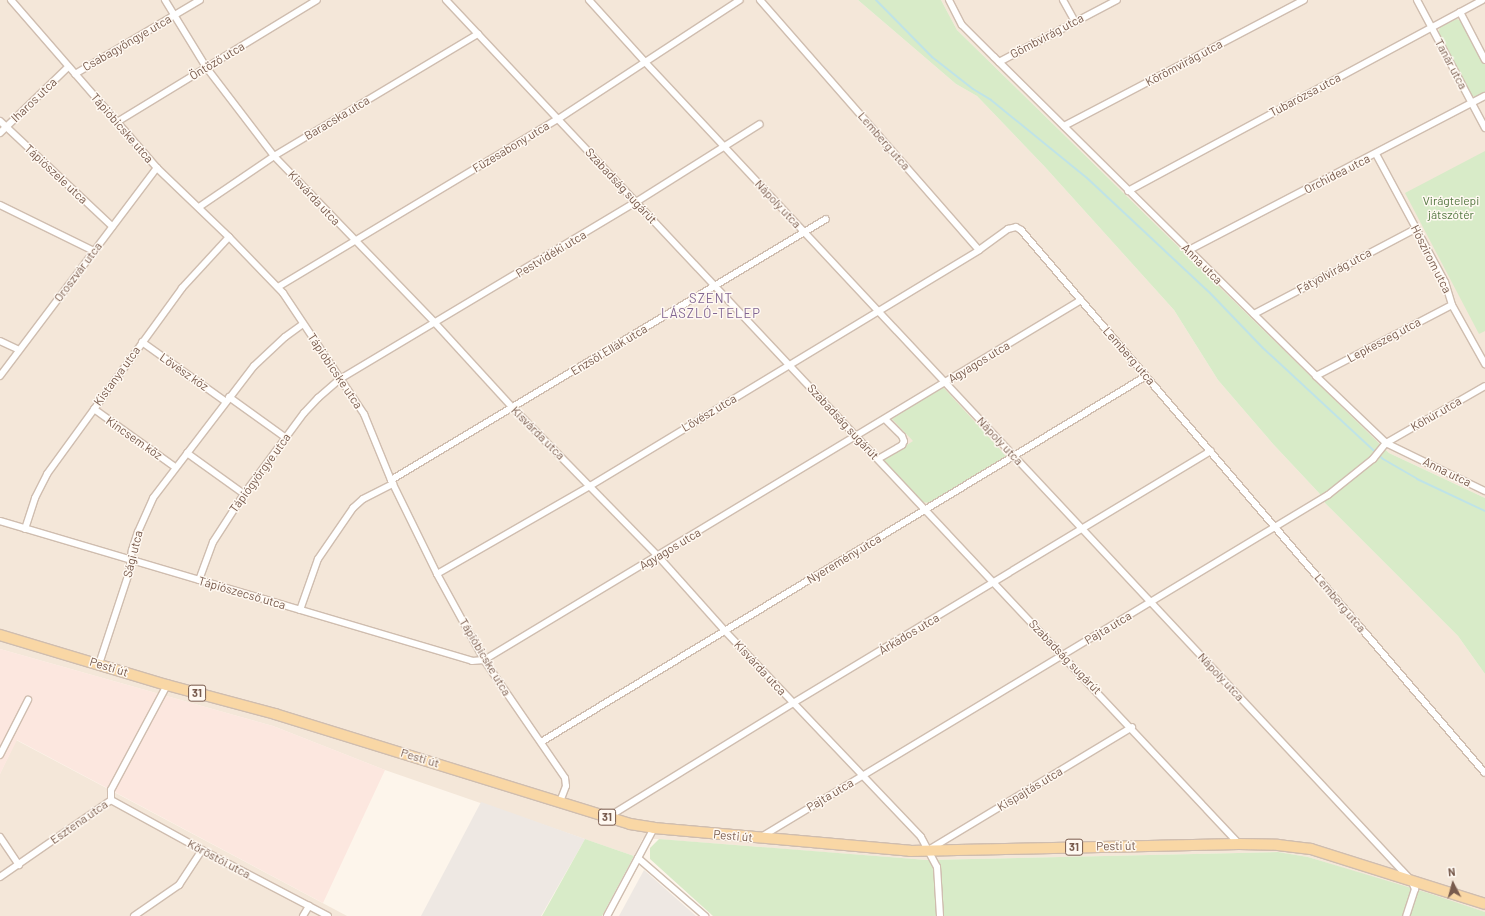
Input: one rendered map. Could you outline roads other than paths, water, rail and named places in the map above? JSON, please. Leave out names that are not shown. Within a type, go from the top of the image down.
[{"type":"main road","name":"Pesti út","points":[[0,635],[167,685],[275,714],[608,817],[654,828],[910,851],[1278,844],[1311,849],[1485,904]]},
{"type":"street","name":"Tápióbicske utca","points":[[11,0],[157,168],[199,207],[278,287],[340,379],[370,427],[392,482],[437,574],[484,660],[565,778],[566,786],[560,802]]},
{"type":"street","name":"Kisvárda utca","points":[[165,0],[206,67],[274,156],[435,323],[513,408],[658,556],[725,631],[918,833],[929,850],[937,867],[940,916]]},
{"type":"street","name":"Csabagyöngye utca","points":[[75,74],[200,0]]},
{"type":"street","name":"Öntöző utca","points":[[117,122],[317,0]]},
{"type":"street","name":"Szabadság sugárút","points":[[446,0],[925,510],[1132,727],[1239,844]]},
{"type":"street","name":"Nápoly utca","points":[[589,0],[725,148],[1411,880]]},
{"type":"street","name":"Füzesabony utca","points":[[278,287],[558,119],[740,0]]},
{"type":"street","name":"Lemberg utca","points":[[760,0],[979,250],[1008,229],[1016,227],[1021,230],[1485,773]]},
{"type":"street","name":"Anna utca","points":[[949,0],[962,25],[1128,191],[1386,444],[1485,491]]},
{"type":"street","points":[[1063,0],[1075,22]]},
{"type":"street","name":"Gömbvirág utca","points":[[999,62],[1117,0]]},
{"type":"street","name":"Körömvirág utca","points":[[1064,126],[1304,0]]},
{"type":"street","name":"Tanár utca","points":[[1417,0],[1485,128]]},
{"type":"street","name":"Tubarózsa utca","points":[[1128,191],[1431,26],[1482,0]]},
{"type":"street","points":[[1460,12],[1485,60]]},
{"type":"street","name":"Baracska utca","points":[[199,207],[274,156],[478,34]]},
{"type":"street","name":"Iharos utca","points":[[0,133],[68,67]]},
{"type":"street","name":"Orchidea utca","points":[[1189,250],[1485,96]]},
{"type":"street","name":"Tápiószele utca","points":[[0,121],[112,226]]},
{"type":"street","name":"Pestvidéki utca","points":[[340,379],[725,148],[760,124]]},
{"type":"street","name":"Hószirom utca","points":[[1376,154],[1415,229],[1445,282],[1452,305],[1485,364]]},
{"type":"street","name":"Oroszvár utca","points":[[0,376],[157,168]]},
{"type":"street","points":[[0,205],[94,251]]},
{"type":"street","name":"Enzsöl Ellák utca","points":[[300,610],[318,559],[353,508],[363,499],[826,219]]},
{"type":"street","name":"Fátyolvirág utca","points":[[1254,314],[1415,229]]},
{"type":"street","name":"Kistanya utca","points":[[25,528],[35,498],[46,474],[182,288],[229,237]]},
{"type":"street","name":"Lövész utca","points":[[437,574],[590,486],[979,250]]},
{"type":"street","name":"Agyagos utca","points":[[484,660],[857,437],[1081,300]]},
{"type":"street","name":"Lepkeszeg utca","points":[[1316,376],[1452,305]]},
{"type":"street","name":"Sági utca","points":[[99,664],[129,573],[132,550],[145,514],[153,498],[175,467],[254,366],[269,350],[303,324]]},
{"type":"street","points":[[0,341],[19,350]]},
{"type":"street","name":"Lövész köz","points":[[142,342],[228,400]]},
{"type":"street","name":"Nyeremény utca","points":[[541,742],[1146,376]]},
{"type":"street","name":"Tápiógyörgye utca","points":[[199,580],[213,542],[244,494],[318,398],[340,379]]},
{"type":"street","name":"Kőhúr utca","points":[[1386,444],[1485,386]]},
{"type":"street","points":[[228,400],[286,438]]},
{"type":"street","name":"Kincsem köz","points":[[94,409],[175,467]]},
{"type":"street","points":[[878,459],[902,445],[904,441],[902,436],[885,419]]},
{"type":"street","name":"Pajta utca","points":[[759,838],[1328,495],[1373,459],[1386,444]]},
{"type":"street","name":"Árkádos utca","points":[[608,817],[793,703],[994,583],[1210,451]]},
{"type":"street","points":[[187,453],[244,494]]},
{"type":"street","points":[[1478,488],[1485,484]]},
{"type":"street","name":"Tápiószecső utca","points":[[0,521],[472,660],[484,660]]},
{"type":"street","name":"Esztena utca","points":[[0,877],[111,800],[111,790],[167,685]]},
{"type":"street","points":[[0,755],[28,700]]},
{"type":"street","name":"Kispajtás utca","points":[[929,850],[1132,727]]},
{"type":"street","name":"Köröstói utca","points":[[111,800],[328,916]]},
{"type":"street","points":[[607,916],[654,828]]},
{"type":"street","points":[[0,838],[19,865]]},
{"type":"street","points":[[134,916],[179,885],[202,850]]},
{"type":"street","points":[[638,858],[705,916]]},
{"type":"street","points":[[1406,916],[1415,889],[1411,880]]},
{"type":"street","points":[[303,916],[309,906]]},
{"type":"waterway","points":[[876,0],[932,57],[973,89],[991,100],[1087,178],[1210,293],[1263,348],[1383,459],[1417,479],[1485,511]]},
{"type":"district","name":"SZENT LÁSZLÓ-TELEP","points":[[711,306]]},
{"type":"park label","name":"Virágtelepi játszótér","points":[[1451,208]]}]
